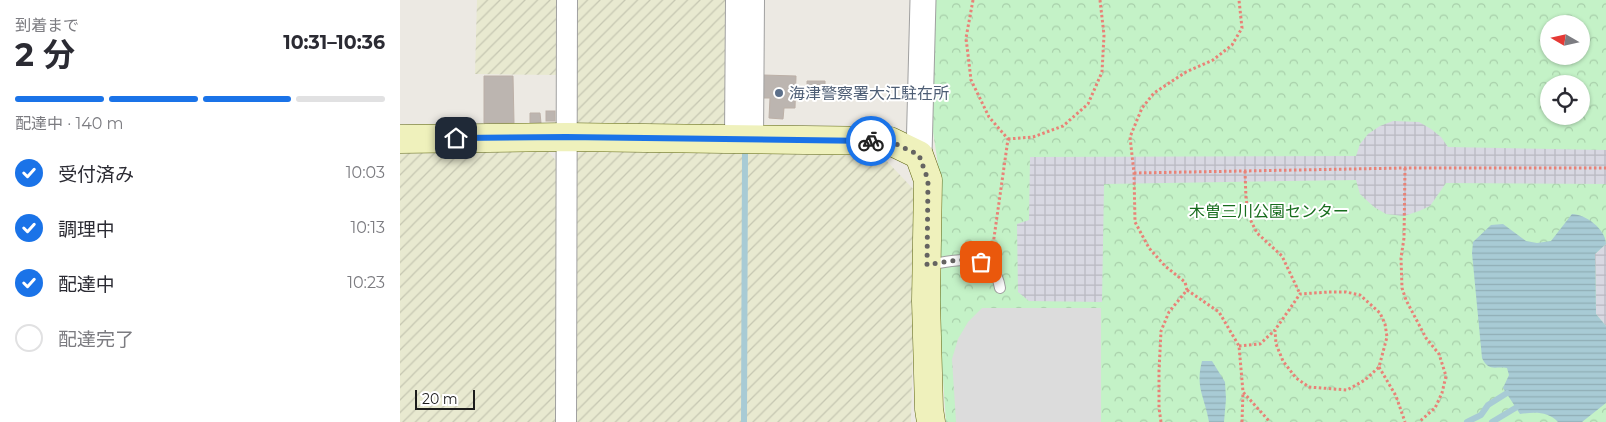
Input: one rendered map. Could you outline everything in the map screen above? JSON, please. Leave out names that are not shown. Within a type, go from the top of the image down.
[{"type":"main road","points":[[400,139],[566,137],[890,141],[919,155],[928,180],[929,418]]},
{"type":"street","points":[[566,422],[568,0]]},
{"type":"street","points":[[736,0],[744,138]]},
{"type":"street","points":[[744,138],[754,0]]},
{"type":"street","points":[[919,155],[923,0]]},
{"type":"lane","points":[[927,265],[971,259],[989,267],[999,277],[1000,288]]},
{"type":"path","points":[[973,0],[966,38],[971,80],[989,117],[1008,139],[989,267]]},
{"type":"path","points":[[1008,139],[1033,137],[1063,126],[1088,104],[1102,72],[1104,35],[1100,0]]},
{"type":"path","points":[[1161,422],[1159,380],[1161,331],[1169,312],[1186,290],[1185,282],[1165,266],[1150,248],[1135,222],[1134,173],[1130,136],[1142,108],[1154,92],[1186,72],[1213,60],[1232,45],[1242,28],[1239,0]]},
{"type":"path","points":[[1134,173],[1405,168],[1606,168]]},
{"type":"path","points":[[1405,168],[1404,238],[1401,258],[1402,288],[1413,315],[1426,338],[1439,354],[1446,376],[1442,393],[1435,408],[1419,422]]},
{"type":"path","points":[[1245,171],[1246,200],[1250,219],[1257,233],[1282,256],[1300,294]]},
{"type":"path","points":[[1186,290],[1219,312],[1239,346],[1243,392],[1242,422]]},
{"type":"path","points":[[1275,330],[1276,344],[1283,361],[1296,378],[1309,387],[1346,390],[1365,380],[1378,367],[1387,337],[1385,324],[1380,313],[1360,295],[1346,292],[1300,294]]},
{"type":"path","points":[[1239,346],[1260,344],[1275,330],[1300,294]]},
{"type":"path","points":[[1378,367],[1396,396],[1405,422]]},
{"type":"path","points":[[1243,392],[1270,422]]},
{"type":"green space","points":[[477,0],[559,0],[559,75],[475,74]]},
{"type":"green space","points":[[576,0],[733,0],[731,129],[583,127],[577,123]]},
{"type":"green space","name":"木曽三川公園センター","points":[[933,0],[1606,0],[1606,422],[946,422],[940,336],[939,171],[932,125]]},
{"type":"green space","points":[[400,149],[546,149],[558,163],[556,422],[400,422]]},
{"type":"green space","points":[[584,150],[882,156],[916,192],[911,422],[574,422],[575,157]]},
{"type":"shaded area","points":[[1393,121],[1419,122],[1441,137],[1448,147],[1606,150],[1606,184],[1446,183],[1430,206],[1404,216],[1386,214],[1374,207],[1360,194],[1356,180],[1104,184],[1102,302],[1029,301],[1018,292],[1017,224],[1029,220],[1030,157],[1356,156],[1360,144],[1368,134],[1380,126]]},
{"type":"shaded area","points":[[1606,244],[1606,326],[1596,314],[1595,254]]},
{"type":"shaded area","points":[[982,308],[1101,308],[1101,422],[956,422],[952,359],[958,339],[968,322]]},
{"type":"water","points":[[1572,214],[1594,223],[1605,238],[1606,244],[1595,254],[1596,314],[1606,326],[1606,403],[1582,422],[1558,422],[1545,414],[1520,414],[1503,388],[1509,375],[1507,368],[1492,368],[1482,358],[1472,253],[1473,242],[1491,225],[1503,224],[1526,241],[1537,243],[1551,241]]},
{"type":"water","points":[[1202,361],[1212,361],[1225,382],[1224,422],[1209,422],[1200,386]]},
{"type":"building","points":[[763,75],[796,76],[795,108],[784,108],[783,119],[769,118],[770,98],[762,98]]},
{"type":"building","points":[[484,76],[513,76],[514,123],[484,123]]},
{"type":"building","points":[[807,81],[825,81],[825,99],[807,98]]},
{"type":"building","points":[[546,111],[555,111],[555,121],[546,121]]},
{"type":"building","points":[[530,113],[540,113],[541,123],[530,124]]},
{"type":"waterway","points":[[744,422],[745,153]]},
{"type":"waterway","points":[[1467,422],[1481,415],[1488,405],[1507,393]]},
{"type":"waterway","points":[[1492,422],[1517,407]]},
{"type":"way so far","points":[[871,141],[890,141],[919,155],[928,180],[927,265],[971,259],[981,262]]},
{"type":"place","name":"海津警察署大江駐在所","points":[[779,93]]},
{"type":"route","points":[[456,138],[735,138],[871,141]]}]
